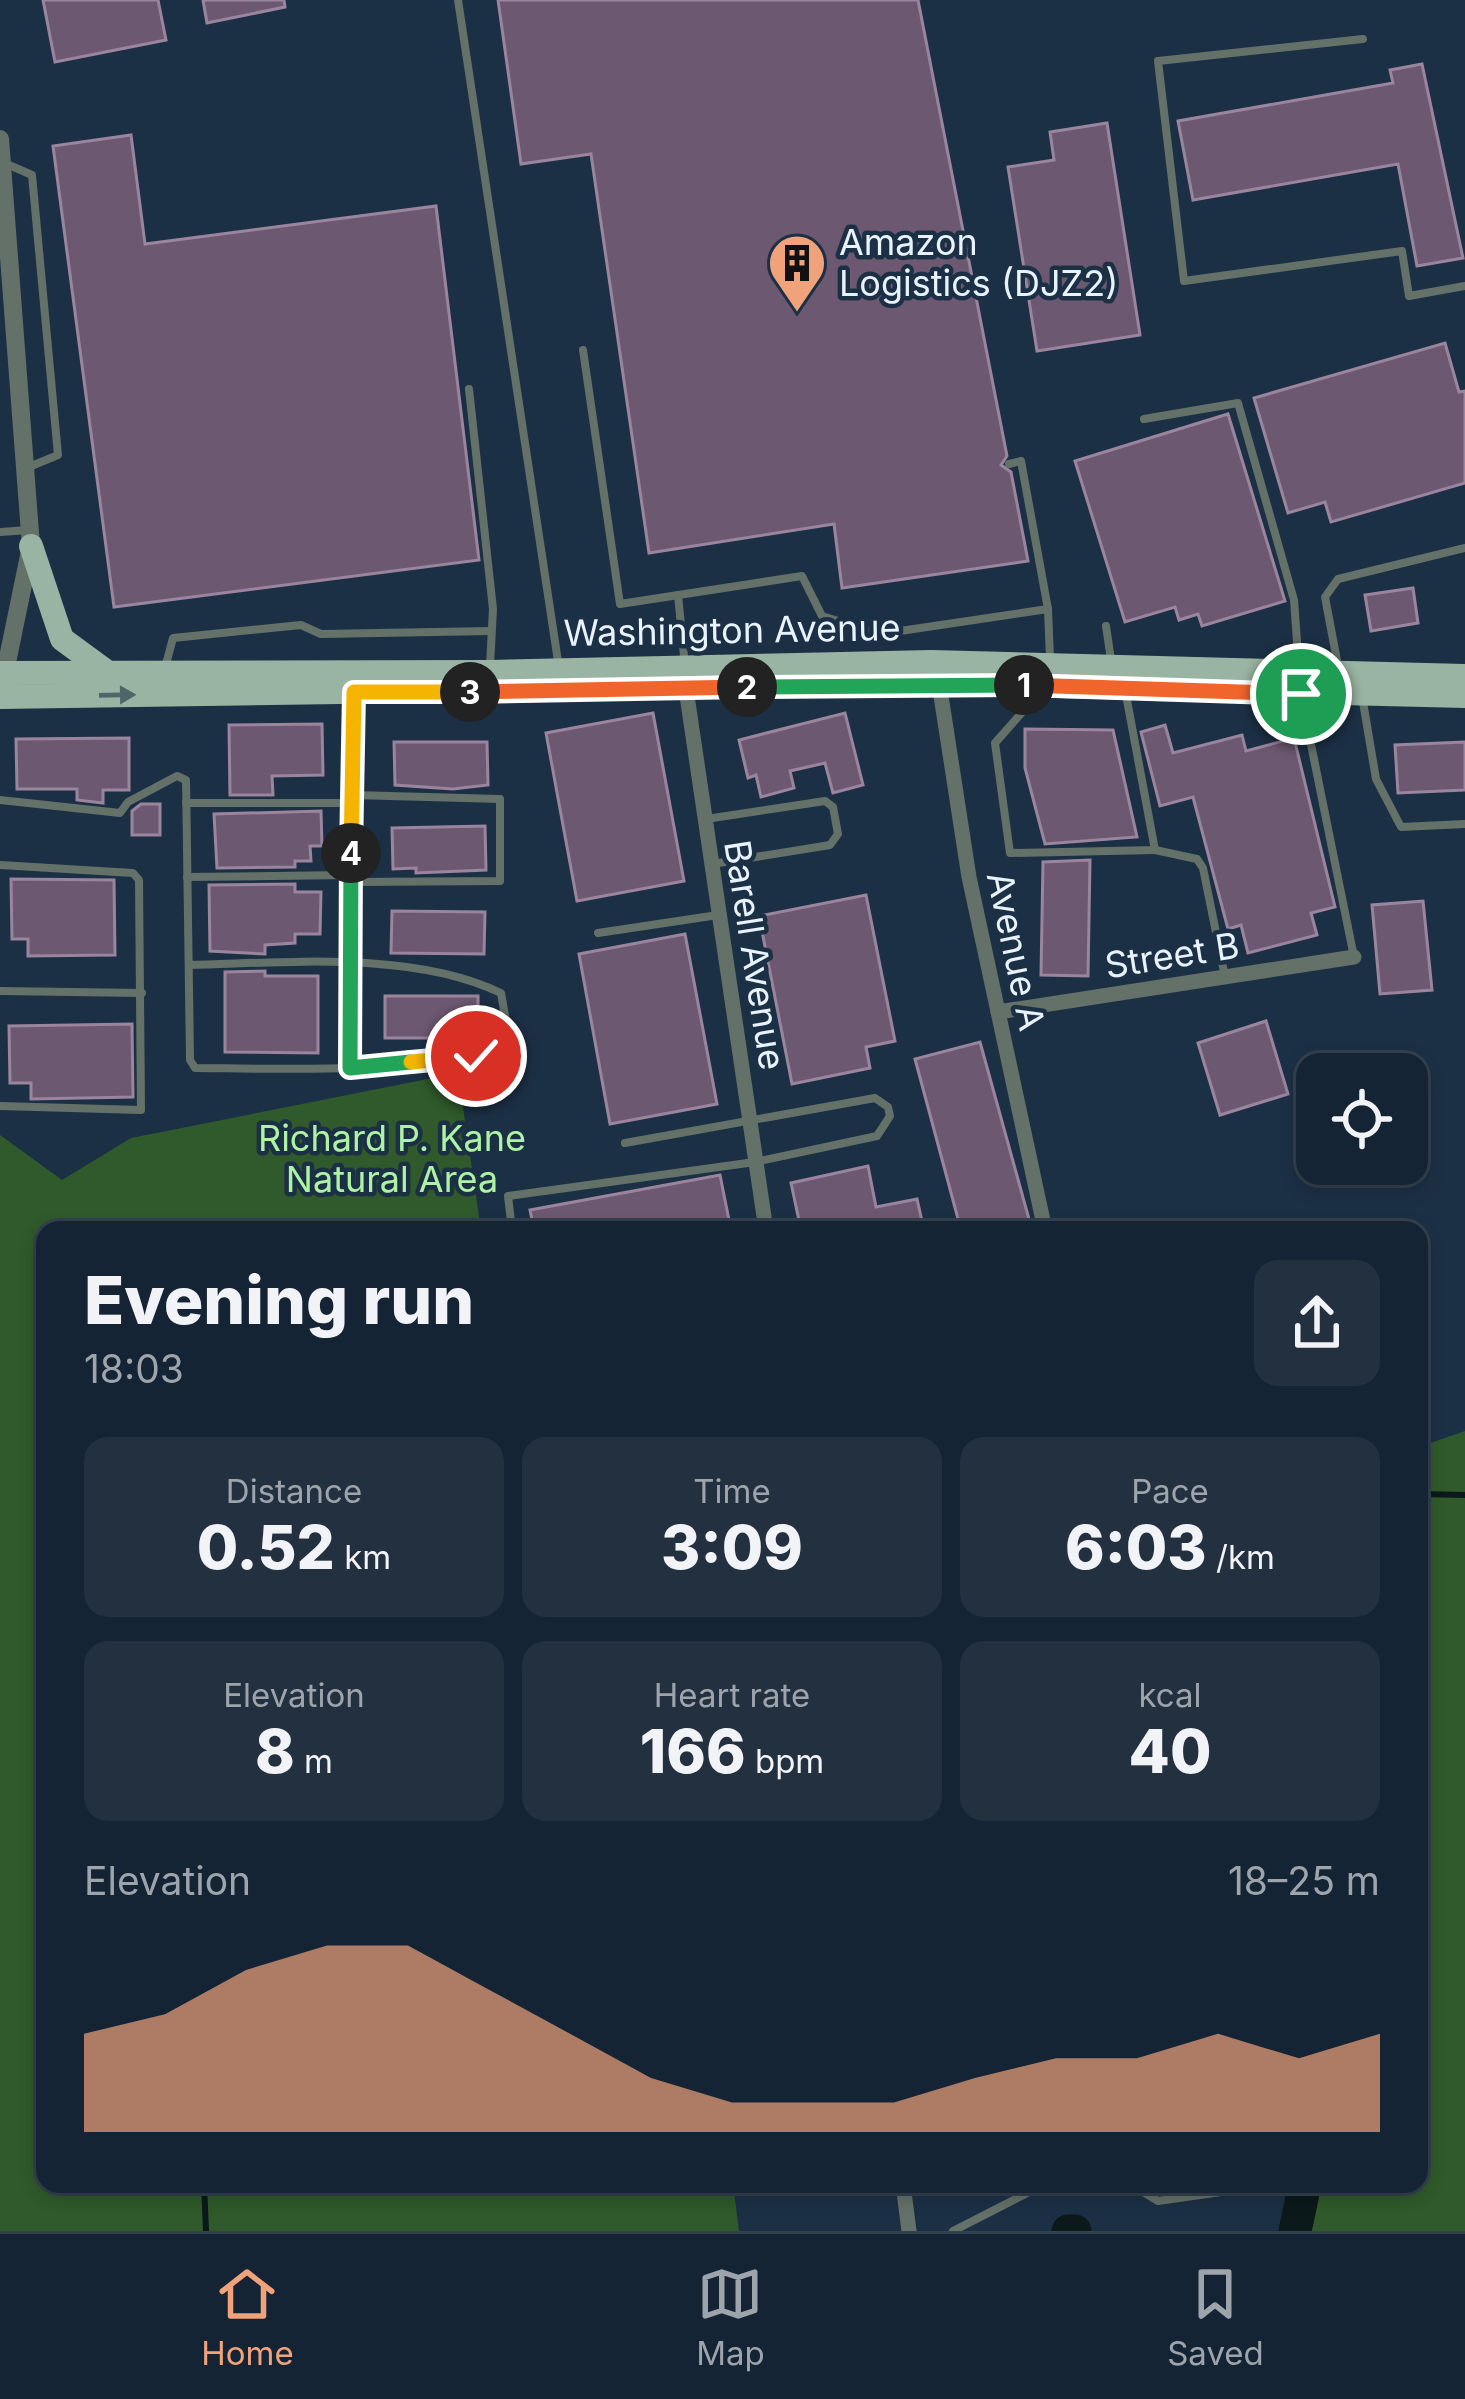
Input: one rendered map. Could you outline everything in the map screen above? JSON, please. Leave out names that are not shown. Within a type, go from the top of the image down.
[{"type":"main road","points":[[31,538],[62,639],[109,674]]},
{"type":"main road","name":"Washington Avenue","points":[[1,684],[109,674],[560,670],[686,678],[939,682],[1047,676]]},
{"type":"main road","name":"Washington Avenue","points":[[1300,682],[1340,673],[1465,676]]},
{"type":"main road","name":"Washington Avenue","points":[[1,684],[354,692],[686,678],[1047,676],[1300,682],[1362,694],[1465,696]]},
{"type":"street","points":[[0,139],[31,538],[1,684]]},
{"type":"street","name":"Barell Avenue","points":[[686,678],[765,1221]]},
{"type":"street","name":"Avenue A","points":[[939,682],[970,878],[1043,1221]]},
{"type":"street","points":[[350,1068],[354,692]]},
{"type":"street","name":"Street B","points":[[998,1012],[1354,957]]},
{"type":"street","points":[[904,2193],[909,2231]]},
{"type":"lane","points":[[458,0],[560,670]]},
{"type":"lane","points":[[1363,39],[1158,61],[1184,281],[1402,251],[1409,296],[1465,286]]},
{"type":"lane","points":[[2,162],[32,176],[58,454],[28,468]]},
{"type":"lane","points":[[584,350],[620,604],[802,576],[822,616],[880,634],[1048,609]]},
{"type":"lane","points":[[469,389],[494,609],[491,672]]},
{"type":"lane","points":[[1144,419],[1238,403],[1294,600],[1300,682],[1354,957]]},
{"type":"lane","points":[[0,411],[22,409]]},
{"type":"lane","points":[[1009,464],[1021,461],[1048,609],[1047,676],[995,743],[1010,853],[1155,850],[1197,859],[1203,868],[1225,976]]},
{"type":"lane","points":[[0,532],[31,538]]},
{"type":"lane","points":[[1340,673],[1325,598],[1338,579],[1465,548]]},
{"type":"lane","points":[[678,595],[686,678]]},
{"type":"lane","points":[[165,674],[173,638],[302,625],[321,634],[491,631]]},
{"type":"lane","points":[[1106,626],[1155,850]]},
{"type":"lane","points":[[1362,694],[1376,779],[1401,827],[1465,824]]},
{"type":"lane","points":[[0,800],[120,813],[128,802],[177,776],[186,780],[190,1060],[195,1068],[350,1068],[476,1056],[497,1047],[508,1033],[501,993],[480,983],[350,961],[189,965]]},
{"type":"lane","points":[[186,802],[500,799],[500,881],[187,877]]},
{"type":"lane","points":[[704,819],[825,801],[833,807],[838,834],[830,845],[711,864]]},
{"type":"lane","points":[[0,865],[133,873],[139,880],[142,993],[141,1110],[0,1106]]},
{"type":"lane","points":[[598,933],[718,915]]},
{"type":"lane","points":[[0,992],[142,993]]},
{"type":"lane","points":[[511,1221],[508,1196],[755,1162],[877,1136],[890,1116],[888,1107],[875,1099],[625,1143]]},
{"type":"lane","points":[[953,2231],[1027,2193]]},
{"type":"lane","points":[[1145,2193],[1158,2201],[1214,2193]]},
{"type":"green space","name":"Richard P. Kane Natural Area","points":[[458,1073],[480,1221],[36,1221],[36,2193],[734,2193],[739,2231],[0,2231],[0,1135],[62,1180],[131,1138]]},
{"type":"green space","points":[[1465,1431],[1465,2231],[1295,2231],[1303,2193],[1428,2193],[1428,1444]]},
{"type":"building","points":[[43,0],[158,0],[166,40],[55,62]]},
{"type":"building","points":[[203,0],[284,0],[285,7],[207,23]]},
{"type":"building","name":"Amazon Logistics (DJZ2)","points":[[498,0],[918,0],[1007,456],[1001,465],[1011,472],[1028,561],[842,588],[834,524],[649,553],[591,154],[521,164]]},
{"type":"building","points":[[1422,64],[1463,258],[1417,266],[1398,164],[1193,200],[1178,121],[1393,83],[1390,70]]},
{"type":"building","points":[[1107,123],[1140,335],[1037,351],[1008,167],[1054,160],[1050,132]]},
{"type":"building","points":[[131,135],[145,244],[436,206],[479,560],[114,607],[53,146]]},
{"type":"building","points":[[1445,343],[1459,392],[1465,391],[1465,483],[1331,522],[1325,502],[1288,513],[1254,398]]},
{"type":"building","points":[[1228,414],[1285,601],[1202,626],[1198,614],[1179,620],[1175,607],[1125,622],[1075,461]]},
{"type":"building","points":[[1413,588],[1418,623],[1371,631],[1365,595]]},
{"type":"building","points":[[653,713],[684,881],[577,901],[546,733]]},
{"type":"building","points":[[845,713],[863,785],[833,793],[825,763],[790,771],[794,788],[761,797],[756,775],[748,778],[739,740]]},
{"type":"building","points":[[322,724],[323,775],[272,776],[273,795],[230,795],[229,725]]},
{"type":"building","points":[[1165,725],[1173,753],[1242,735],[1246,751],[1294,738],[1335,907],[1311,913],[1317,935],[1248,953],[1241,925],[1228,929],[1193,797],[1160,806],[1141,732]]},
{"type":"building","points":[[1025,729],[1113,730],[1137,837],[1045,844],[1025,768]]},
{"type":"building","points":[[129,738],[129,790],[103,790],[103,803],[77,800],[77,789],[17,789],[16,739]]},
{"type":"building","points":[[394,742],[487,742],[488,785],[453,789],[395,785]]},
{"type":"building","points":[[1465,742],[1465,790],[1398,793],[1395,745]]},
{"type":"building","points":[[141,804],[160,804],[160,835],[132,835],[132,811]]},
{"type":"building","points":[[321,811],[322,846],[310,846],[311,861],[295,861],[295,867],[217,868],[214,814]]},
{"type":"building","points":[[485,826],[486,870],[416,873],[416,868],[393,869],[392,828]]},
{"type":"building","points":[[1090,860],[1088,976],[1041,975],[1043,862]]},
{"type":"building","points":[[11,879],[114,880],[115,955],[28,956],[28,939],[12,939]]},
{"type":"building","points":[[295,884],[295,892],[321,892],[320,934],[295,934],[295,943],[265,945],[265,954],[210,951],[209,885]]},
{"type":"building","points":[[866,895],[895,1041],[866,1047],[870,1068],[792,1084],[759,916]]},
{"type":"building","points":[[1423,901],[1432,990],[1380,994],[1372,905]]},
{"type":"building","points":[[392,911],[485,912],[484,954],[391,953]]},
{"type":"building","points":[[685,934],[717,1104],[610,1124],[579,954]]},
{"type":"building","points":[[265,971],[265,976],[318,976],[318,1053],[225,1052],[225,972]]},
{"type":"building","points":[[385,996],[478,996],[478,1038],[385,1038]]},
{"type":"building","points":[[1266,1021],[1288,1094],[1220,1115],[1198,1043]]},
{"type":"building","points":[[132,1024],[133,1097],[31,1099],[31,1083],[10,1083],[9,1026]]},
{"type":"building","points":[[980,1042],[1030,1221],[959,1221],[915,1059]]},
{"type":"building","points":[[868,1166],[876,1207],[917,1199],[922,1221],[799,1221],[791,1183]]},
{"type":"building","points":[[720,1175],[729,1221],[532,1221],[530,1210]]},
{"type":"waterway","points":[[1428,1494],[1465,1495]]},
{"type":"waterway","points":[[204,2193],[206,2231]]},
{"type":"waterway","points":[[1295,2231],[1303,2193]]},
{"type":"waterway","points":[[1068,2231],[1075,2231]]},
{"type":"place","name":"Amazon Logistics (DJZ2)","points":[[797,314]]},
{"type":"route","points":[[476,1056],[350,1068],[354,692],[939,682],[1301,694]]}]
